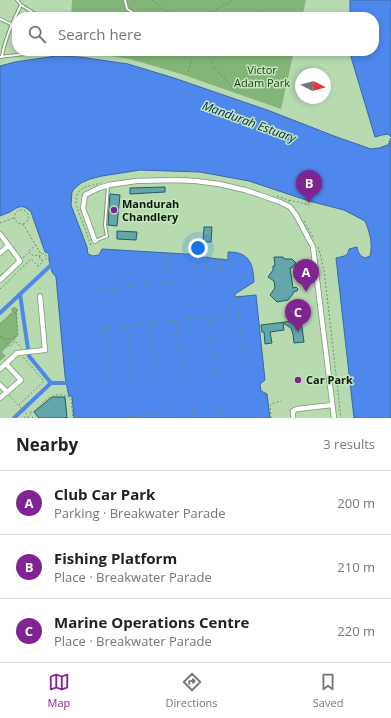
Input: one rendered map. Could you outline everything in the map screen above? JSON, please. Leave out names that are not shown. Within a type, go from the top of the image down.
[{"type":"street","points":[[95,241],[83,208],[86,195],[107,183],[174,180],[219,184],[245,190],[290,207],[296,215],[313,248],[334,418]]},
{"type":"street","points":[[0,234],[20,261],[0,280]]},
{"type":"street","points":[[0,253],[8,246]]},
{"type":"street","points":[[0,369],[17,353],[45,350],[40,296]]},
{"type":"street","points":[[0,398],[21,380],[6,364]]},
{"type":"street","points":[[0,385],[7,392]]},
{"type":"street","points":[[293,418],[293,411],[297,409],[332,405]]},
{"type":"lane","points":[[17,0],[21,5],[32,12]]},
{"type":"lane","points":[[125,0],[128,8],[133,12]]},
{"type":"lane","points":[[18,12],[21,5]]},
{"type":"lane","points":[[0,19],[12,24],[1,57],[12,56]]},
{"type":"lane","points":[[95,241],[107,236],[105,225],[107,183]]},
{"type":"path","points":[[152,0],[168,12]]},
{"type":"path","points":[[211,12],[234,0]]},
{"type":"path","points":[[188,72],[193,56]]},
{"type":"path","points":[[210,56],[214,68],[234,90]]},
{"type":"path","points":[[91,245],[76,205],[76,195],[83,188],[107,183]]},
{"type":"path","points":[[275,196],[309,206]]},
{"type":"path","points":[[288,200],[291,203]]},
{"type":"path","points":[[0,223],[14,218],[19,210],[24,210],[28,214],[27,221],[23,224],[16,223],[14,218]]},
{"type":"path","points":[[304,220],[314,240]]},
{"type":"path","points":[[23,224],[41,254]]},
{"type":"path","points":[[20,261],[36,245]]},
{"type":"path","points":[[317,246],[324,270],[341,418]]},
{"type":"path","points":[[29,252],[32,255],[40,256],[41,260],[43,260]]},
{"type":"path","points":[[0,289],[32,259],[39,266],[43,260],[47,259],[47,255],[43,253],[41,254]]},
{"type":"path","points":[[96,290],[170,282],[168,253]]},
{"type":"path","points":[[194,270],[195,253]]},
{"type":"path","points":[[199,270],[200,254]]},
{"type":"path","points":[[206,273],[207,256]]},
{"type":"path","points":[[216,272],[217,257]]},
{"type":"path","points":[[222,272],[223,257]]},
{"type":"path","points":[[237,297],[244,363]]},
{"type":"path","points":[[0,324],[13,312],[12,310],[14,308],[17,309],[18,334],[13,339],[0,337]]},
{"type":"path","points":[[94,330],[238,313]]},
{"type":"path","points":[[210,316],[217,373]]},
{"type":"path","points":[[177,320],[184,376]]},
{"type":"path","points":[[150,323],[156,376]]},
{"type":"path","points":[[127,326],[133,379]]},
{"type":"path","points":[[104,328],[110,377]]},
{"type":"path","points":[[0,337],[10,347],[15,341]]},
{"type":"path","points":[[13,339],[23,349],[24,353],[21,356],[44,381],[19,405]]},
{"type":"path","points":[[7,392],[31,418]]},
{"type":"path","points":[[31,418],[33,417],[29,413],[33,412],[48,397],[56,395],[68,396],[71,398],[72,418]]},
{"type":"path","points":[[271,418],[271,404],[281,401]]},
{"type":"path","points":[[219,402],[221,418]]},
{"type":"path","points":[[192,405],[193,418]]},
{"type":"path","points":[[117,418],[165,413],[165,418]]},
{"type":"path","points":[[24,418],[26,416],[28,418]]},
{"type":"green space","points":[[72,0],[306,0],[303,12],[71,12]]},
{"type":"green space","name":"Victor Adam Park","points":[[110,56],[293,56],[281,109],[181,74],[130,59]]},
{"type":"green space","points":[[14,307],[18,310],[18,336],[2,352],[6,356],[0,361],[0,323],[12,312],[11,309]]},
{"type":"water","points":[[350,0],[391,0],[391,137],[388,134],[375,137],[351,57],[379,56],[379,12],[350,12]]},
{"type":"water","name":"Mandurah Estuary","points":[[56,56],[80,57],[128,64],[270,111],[371,149],[388,145],[391,138],[391,418],[354,418],[336,258],[345,256],[348,254],[349,249],[357,247],[362,256],[365,258],[370,256],[370,238],[365,221],[344,210],[309,201],[249,181],[200,172],[140,170],[90,179],[81,183],[72,192],[71,205],[87,247],[88,254],[93,256],[99,255],[102,249],[202,255],[202,257],[228,260],[228,252],[241,254],[246,257],[249,260],[253,270],[254,282],[235,294],[235,297],[256,295],[265,380],[260,384],[261,391],[267,394],[270,418],[74,418],[72,396],[69,396],[65,376],[56,277],[52,272],[49,255],[45,252],[31,212],[28,209],[20,207],[0,216],[0,66],[15,62]]},
{"type":"building","points":[[165,187],[165,192],[130,194],[130,188]]},
{"type":"building","name":"Mandurah Chandlery","points":[[110,194],[120,195],[117,226],[108,225]]},
{"type":"building","points":[[204,227],[212,227],[211,242],[203,242]]},
{"type":"building","points":[[117,231],[137,232],[136,240],[117,239]]},
{"type":"building","points":[[274,257],[292,259],[296,263],[292,268],[290,268],[293,288],[296,287],[298,289],[297,291],[293,292],[288,300],[277,302],[270,295],[275,288],[274,281],[268,277],[273,270],[273,266],[275,266]]},
{"type":"building","points":[[301,320],[304,342],[294,343],[291,328],[283,323],[284,330],[270,332],[272,343],[265,344],[264,332],[262,332],[261,325]]},
{"type":"building","points":[[52,397],[65,397],[67,418],[39,418],[34,412]]},
{"type":"waterway","points":[[0,313],[50,266]]},
{"type":"waterway","points":[[20,294],[29,356],[51,383]]},
{"type":"waterway","points":[[14,418],[51,383],[66,383]]},
{"type":"place","name":"Fishing Platform","points":[[309,203]]},
{"type":"place","name":"Mandurah Chandlery","points":[[114,210]]},
{"type":"place","name":"Club Car Park","points":[[306,292]]},
{"type":"place","name":"Marine Operations Centre","points":[[298,332]]},
{"type":"place","name":"Car Park","points":[[298,380]]}]
